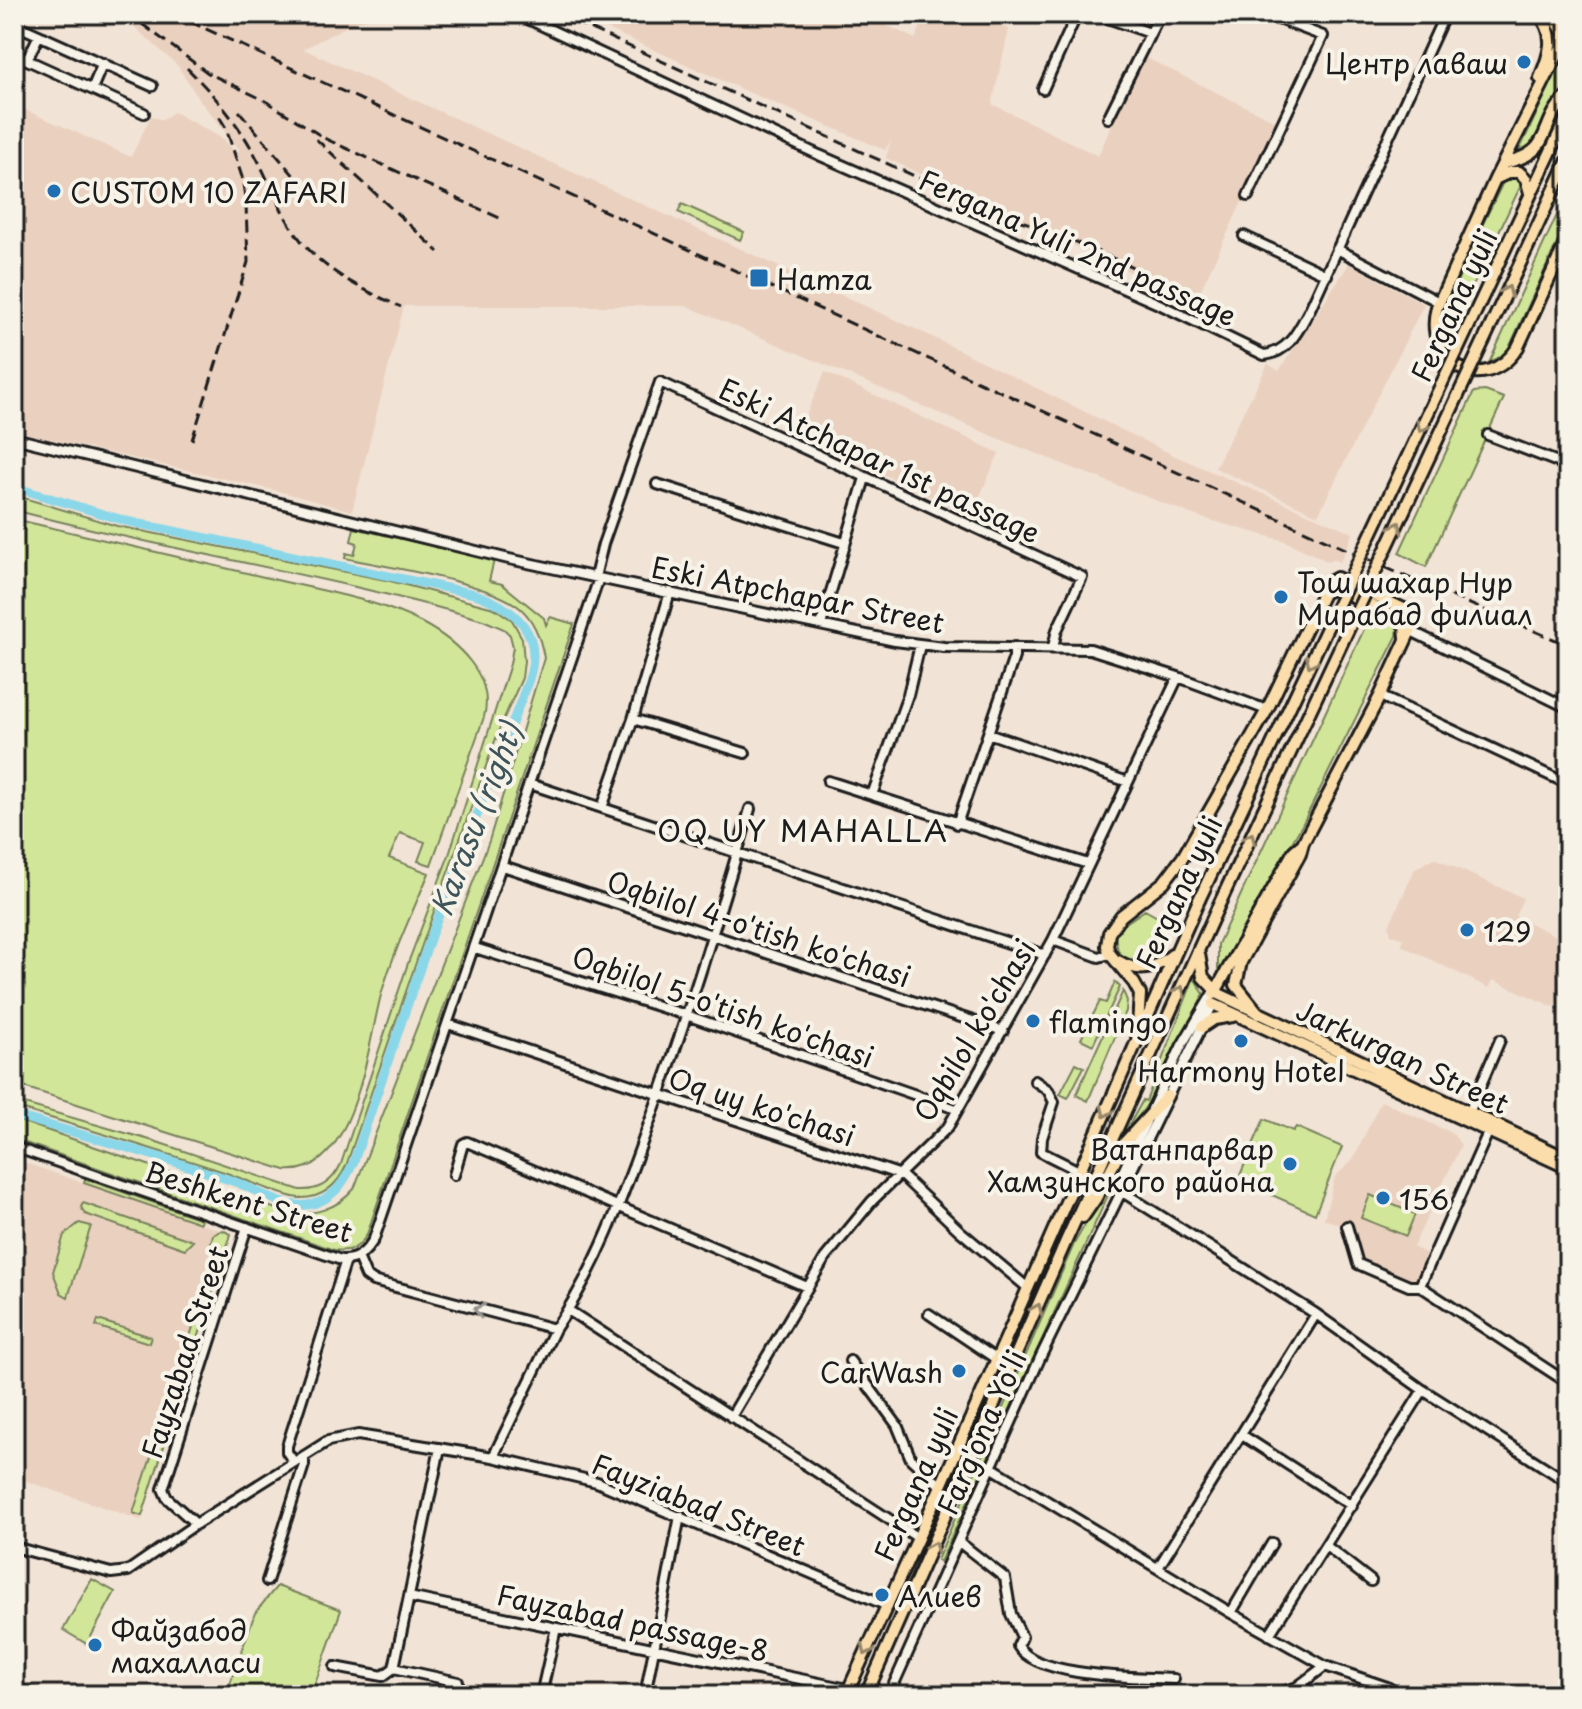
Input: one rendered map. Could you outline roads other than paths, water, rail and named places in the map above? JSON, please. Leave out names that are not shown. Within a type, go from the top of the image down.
[{"type":"main road","points":[[1541,14],[1563,18],[1561,48],[1495,179],[1439,302],[1434,333],[1437,346],[1445,357],[1467,371],[1481,372],[1506,362],[1518,347],[1568,238]]},
{"type":"main road","points":[[1510,149],[1551,47],[1550,30],[1541,14]]},
{"type":"main road","points":[[1503,163],[1523,158],[1537,149],[1557,106],[1568,96]]},
{"type":"main road","name":"Fergana yuli","points":[[847,1692],[888,1606],[1178,945],[1568,115]]},
{"type":"main road","name":"Fergana yuli","points":[[866,1695],[1066,1241],[1217,909],[1568,160]]},
{"type":"main road","points":[[1495,179],[1510,172],[1519,172],[1527,182],[1530,195]]},
{"type":"main road","points":[[1546,208],[1568,176]]},
{"type":"main road","points":[[1137,1041],[1140,994],[1110,954],[1107,939],[1111,928],[1121,916],[1155,891],[1175,869],[1267,710],[1323,593],[1340,590],[1398,618],[1407,633],[1380,696],[1303,843],[1294,851],[1215,996]]},
{"type":"main road","name":"Farg'ona Yo'li","points":[[1215,996],[1241,962],[1300,854],[1303,843]]},
{"type":"main road","points":[[1110,954],[1123,964],[1143,969],[1160,964],[1173,954],[1178,945]]},
{"type":"main road","points":[[1200,948],[1200,970],[1215,996]]},
{"type":"main road","points":[[1241,962],[1236,985],[1259,1014]]},
{"type":"main road","name":"Jarkurgan Street","points":[[1215,996],[1469,1113],[1490,1128],[1568,1168]]},
{"type":"main road","name":"Jarkurgan Street","points":[[1215,996],[1235,1016],[1568,1159]]},
{"type":"main road","points":[[1202,1027],[1214,1019],[1235,1016]]},
{"type":"main road","points":[[1066,1241],[1096,1198],[1125,1142],[1167,1096]]},
{"type":"street","name":"Fergana Yuli 2nd passage","points":[[517,14],[819,155],[1161,305],[1260,354],[1279,352],[1291,342],[1327,275],[1445,14]]},
{"type":"street","points":[[1043,89],[1077,14]]},
{"type":"street","points":[[1096,14],[1150,33]]},
{"type":"street","points":[[1108,118],[1160,14]]},
{"type":"street","points":[[1248,196],[1323,36],[1265,14]]},
{"type":"street","points":[[1290,24],[1294,14]]},
{"type":"street","points":[[14,24],[152,86]]},
{"type":"street","points":[[27,60],[39,35]]},
{"type":"street","points":[[14,54],[144,113]]},
{"type":"street","points":[[92,89],[103,63]]},
{"type":"street","points":[[1244,236],[1327,275]]},
{"type":"street","points":[[1337,249],[1439,302]]},
{"type":"street","name":"Eski Atchapar 1st passage","points":[[597,577],[603,544],[660,382],[1082,577],[1057,630],[1053,647]]},
{"type":"street","points":[[1488,435],[1568,466]]},
{"type":"street","name":"Eski Atpchapar Street","points":[[14,438],[509,559],[920,645],[1053,647],[1105,653],[1267,710]]},
{"type":"street","points":[[821,625],[865,478]]},
{"type":"street","points":[[657,484],[844,543]]},
{"type":"street","points":[[358,1257],[374,1239],[503,866],[597,577]]},
{"type":"street","points":[[602,808],[633,719],[670,592]]},
{"type":"street","points":[[1407,633],[1568,708]]},
{"type":"street","points":[[872,795],[908,695],[920,645]]},
{"type":"street","points":[[957,824],[1014,657],[1014,647]]},
{"type":"street","name":"Oqbilol ko'chasi","points":[[731,1417],[825,1258],[872,1201],[948,1127],[1053,940],[1178,677]]},
{"type":"street","points":[[1380,696],[1568,784]]},
{"type":"street","points":[[633,719],[745,753]]},
{"type":"street","points":[[988,733],[1128,782]]},
{"type":"street","points":[[828,781],[1088,864]]},
{"type":"street","points":[[530,784],[1045,955]]},
{"type":"street","points":[[493,1457],[619,1206],[713,936],[750,809]]},
{"type":"street","name":"Oqbilol 4-o'tish ko'chasi","points":[[503,866],[1003,1031]]},
{"type":"street","name":"Oqbilol ko'chasi","points":[[1053,940],[1099,957],[1110,954]]},
{"type":"street","name":"Oqbilol 5-o'tish ko'chasi","points":[[475,948],[686,1015],[956,1109]]},
{"type":"street","name":"Farg'ona Yo'li","points":[[889,1695],[991,1467],[1215,996]]},
{"type":"street","name":"Farg'ona Yo'li","points":[[1121,1191],[1119,1180],[1182,1045],[1215,996]]},
{"type":"street","name":"Oq uy ko'chasi","points":[[448,1024],[901,1175],[960,1231],[1028,1288]]},
{"type":"street","points":[[1469,1113],[1500,1040]]},
{"type":"street","points":[[1035,1081],[1048,1090],[1054,1102],[1042,1138],[1041,1152],[1079,1171]]},
{"type":"street","points":[[1420,1286],[1490,1128]]},
{"type":"street","points":[[454,1175],[463,1144],[467,1142],[807,1287]]},
{"type":"street","name":"Beshkent Street","points":[[14,1147],[346,1260],[358,1257],[366,1276],[373,1281],[555,1329]]},
{"type":"street","points":[[1121,1191],[1316,1314],[1423,1390],[1568,1482]]},
{"type":"street","points":[[1347,1226],[1358,1264],[1409,1286],[1420,1286],[1568,1383]]},
{"type":"street","name":"Fayzabad Street","points":[[196,1524],[167,1498],[163,1489],[247,1227]]},
{"type":"street","points":[[294,1462],[287,1452],[287,1446],[346,1260]]},
{"type":"street","points":[[568,1310],[918,1538]]},
{"type":"street","points":[[929,1314],[996,1359]]},
{"type":"street","points":[[1158,1568],[1316,1314]]},
{"type":"street","points":[[850,1361],[897,1425],[911,1459],[941,1486]]},
{"type":"street","points":[[1269,1635],[1423,1390]]},
{"type":"street","name":"Fayziabad Street","points":[[14,1547],[119,1573],[136,1567],[196,1524],[328,1441],[353,1435],[493,1457],[597,1482],[888,1606]]},
{"type":"street","points":[[1242,1435],[1352,1506]]},
{"type":"street","points":[[335,1667],[383,1676],[394,1668],[440,1448]]},
{"type":"street","points":[[267,1581],[304,1465],[304,1456]]},
{"type":"street","points":[[991,1467],[1269,1635],[1325,1666],[1387,1687],[1400,1695]]},
{"type":"street","points":[[645,1695],[680,1516]]},
{"type":"street","points":[[959,1542],[1005,1578],[1011,1614],[1022,1637],[1018,1646],[1020,1651],[1047,1666],[1081,1673],[1174,1679]]},
{"type":"street","points":[[1231,1613],[1272,1543]]},
{"type":"street","points":[[1326,1546],[1371,1581]]},
{"type":"street","name":"Fayzabad passage-8","points":[[409,1597],[847,1692]]},
{"type":"street","points":[[541,1695],[556,1628]]},
{"type":"street","points":[[1274,1695],[1297,1687],[1325,1666]]},
{"type":"street","points":[[394,1668],[458,1682]]},
{"type":"street","points":[[14,1691],[39,1695]]},
{"type":"waterway","name":"Karasu (right)","points":[[14,487],[126,521],[475,594],[514,615],[523,624],[533,648],[529,679],[431,936],[354,1161],[342,1183],[330,1195],[307,1205],[288,1204],[183,1164],[14,1115]]},
{"type":"railway","points":[[173,14],[1422,584],[1568,645]]},
{"type":"railway","points":[[220,14],[284,22],[348,14]]},
{"type":"railway","points":[[558,14],[998,214],[1047,229]]},
{"type":"railway","points":[[142,24],[208,73],[266,101],[326,139],[502,219]]},
{"type":"railway","points":[[187,68],[239,128],[288,221],[303,243],[336,273],[401,307]]},
{"type":"railway","points":[[239,111],[301,184]]},
{"type":"railway","points":[[192,440],[248,262],[242,177],[226,128],[217,113]]},
{"type":"railway","points":[[316,139],[439,252]]},
{"type":"railway","points":[[1039,226],[1192,293]]},
{"type":"place","name":"Центр лаваш","points":[[1524,62]]},
{"type":"place","name":"CUSTOM 10 ZAFARI","points":[[54,191]]},
{"type":"place","name":"Hamza","points":[[759,278]]},
{"type":"place","name":"Тош шахар Нур Мирабад филиал","points":[[1281,597]]},
{"type":"place","name":"129","points":[[1467,930]]},
{"type":"place","name":"flamingo","points":[[1033,1021]]},
{"type":"place","name":"Harmony Hotel","points":[[1241,1041]]},
{"type":"place","name":"Ватанпарвар Хамзинского района","points":[[1290,1164]]},
{"type":"place","name":"156","points":[[1383,1198]]},
{"type":"place","name":"CarWash","points":[[959,1371]]},
{"type":"place","name":"Алиев","points":[[882,1595]]},
{"type":"place","name":"Файзабод махалласи","points":[[95,1645]]},
{"type":"district","name":"OQ UY MAHALLA","points":[[803,829]]}]
